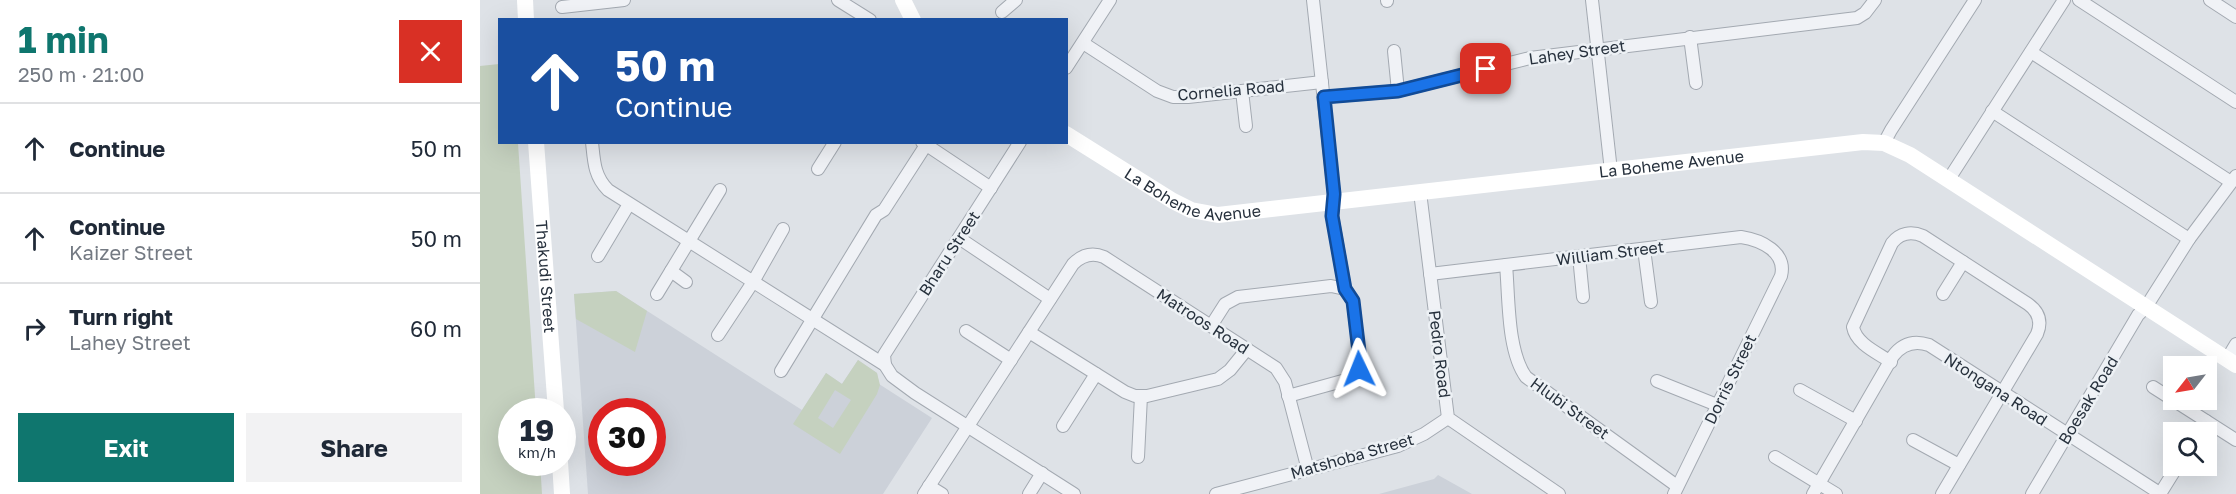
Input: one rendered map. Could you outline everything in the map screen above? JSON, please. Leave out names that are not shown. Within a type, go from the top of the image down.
[{"type":"street","points":[[525,0],[526,18]]},
{"type":"street","points":[[562,7],[624,0]]},
{"type":"street","points":[[838,0],[867,18]]},
{"type":"street","points":[[903,0],[912,18]]},
{"type":"street","points":[[1002,12],[1016,0]]},
{"type":"street","points":[[1068,65],[1110,0]]},
{"type":"street","points":[[1288,396],[1354,376],[1359,369],[1360,360],[1353,301],[1345,289],[1332,216],[1334,194],[1313,0]]},
{"type":"street","points":[[1592,0],[1611,171]]},
{"type":"street","name":"Lahey Street","points":[[1324,97],[1398,91],[1530,58],[1857,18],[1865,13],[1875,0]]},
{"type":"street","points":[[1884,144],[1975,0]]},
{"type":"street","points":[[1949,179],[2064,0]]},
{"type":"street","points":[[2079,0],[2236,102]]},
{"type":"street","points":[[2210,0],[2236,18]]},
{"type":"street","points":[[1690,37],[1696,83]]},
{"type":"street","name":"Cornelia Road","points":[[1083,43],[1157,91],[1173,97],[1322,82]]},
{"type":"street","points":[[1394,51],[1398,91]]},
{"type":"street","points":[[2031,52],[2233,178]]},
{"type":"street","points":[[1242,91],[1246,126]]},
{"type":"street","points":[[1992,111],[2189,239]]},
{"type":"street","name":"La Boheme Avenue","points":[[1068,135],[1173,201],[1201,213],[1227,215],[1863,142],[1884,144],[1902,150],[1949,179],[2231,362]]},
{"type":"street","name":"Thakudi Street","points":[[536,144],[555,398]]},
{"type":"street","points":[[592,144],[598,178],[608,190],[885,365],[897,381],[1074,494]]},
{"type":"street","points":[[818,169],[834,144]]},
{"type":"street","points":[[781,371],[876,215],[884,210],[924,144],[991,188]]},
{"type":"street","name":"Bharu Street","points":[[885,365],[884,355],[1019,144]]},
{"type":"street","name":"Boesak Road","points":[[2032,494],[2138,315],[2146,307],[2189,239],[2233,178]]},
{"type":"street","points":[[657,294],[720,190]]},
{"type":"street","name":"Pedro Road","points":[[1420,192],[1448,418],[1559,494]]},
{"type":"street","points":[[598,256],[629,204]]},
{"type":"street","points":[[718,335],[753,282],[783,229]]},
{"type":"street","points":[[1891,362],[1860,341],[1855,336],[1852,327],[1892,243],[1903,235],[1918,234],[2028,304],[2038,316],[2040,326],[2037,334],[1942,494]]},
{"type":"street","name":"William Street","points":[[1430,274],[1742,237],[1758,241],[1770,248],[1781,262]]},
{"type":"street","points":[[959,238],[1050,299]]},
{"type":"street","points":[[1644,249],[1651,302]]},
{"type":"street","name":"Matroos Road","points":[[927,490],[1050,299],[1077,260],[1087,255],[1098,255],[1280,372],[1308,470]]},
{"type":"street","points":[[1579,256],[1583,297]]},
{"type":"street","name":"Dorris Street","points":[[1676,490],[1781,276],[1781,262]]},
{"type":"street","points":[[1943,294],[1963,262]]},
{"type":"street","name":"Hlubi Street","points":[[1506,265],[1513,340],[1521,370],[1532,382],[1676,490]]},
{"type":"street","points":[[671,271],[686,282]]},
{"type":"street","points":[[1211,326],[1225,304],[1238,297],[1331,286],[1345,289]]},
{"type":"street","points":[[966,331],[1011,360]]},
{"type":"street","points":[[1029,332],[1130,394],[1141,396],[1218,379],[1230,370],[1247,349]]},
{"type":"street","name":"Ntongana Road","points":[[1816,489],[1893,356],[1902,346],[1913,342],[1923,343],[2160,494]]},
{"type":"street","points":[[2231,362],[2236,344]]},
{"type":"street","points":[[1063,426],[1096,374]]},
{"type":"street","points":[[1657,381],[1717,405]]},
{"type":"street","points":[[2153,387],[2236,440]]},
{"type":"street","points":[[1800,390],[1856,421]]},
{"type":"street","points":[[1138,457],[1141,396]]},
{"type":"street","name":"Matshoba Street","points":[[1216,494],[1253,489],[1308,470],[1398,446],[1416,438],[1448,418]]},
{"type":"street","points":[[1913,440],[1959,465]]},
{"type":"street","points":[[1775,457],[1816,489],[1836,494]]},
{"type":"street","points":[[1029,494],[1042,473]]},
{"type":"street","points":[[561,476],[562,494]]},
{"type":"street","points":[[2160,494],[2171,476]]},
{"type":"street","points":[[927,490],[942,494]]},
{"type":"shaded area","points":[[616,291],[802,410],[826,373],[842,384],[858,360],[877,373],[879,384],[932,418],[883,494],[588,494],[574,294]]},
{"type":"shaded area","points":[[1438,475],[1472,494],[1379,494],[1434,479]]},
{"type":"green space","points":[[498,64],[498,144],[518,144],[535,398],[498,398],[498,476],[541,476],[542,494],[480,494],[480,66]]},
{"type":"green space","points":[[616,291],[647,311],[635,352],[576,319],[574,294]]},
{"type":"green space","points":[[858,360],[877,373],[880,385],[877,394],[840,454],[793,424],[826,373],[842,384]],"holes":[[[835,390],[851,400],[833,428],[818,418]]]},
{"type":"route","points":[[1359,369],[1353,301],[1345,289],[1332,216],[1334,194],[1324,97],[1398,91],[1486,69]]}]
